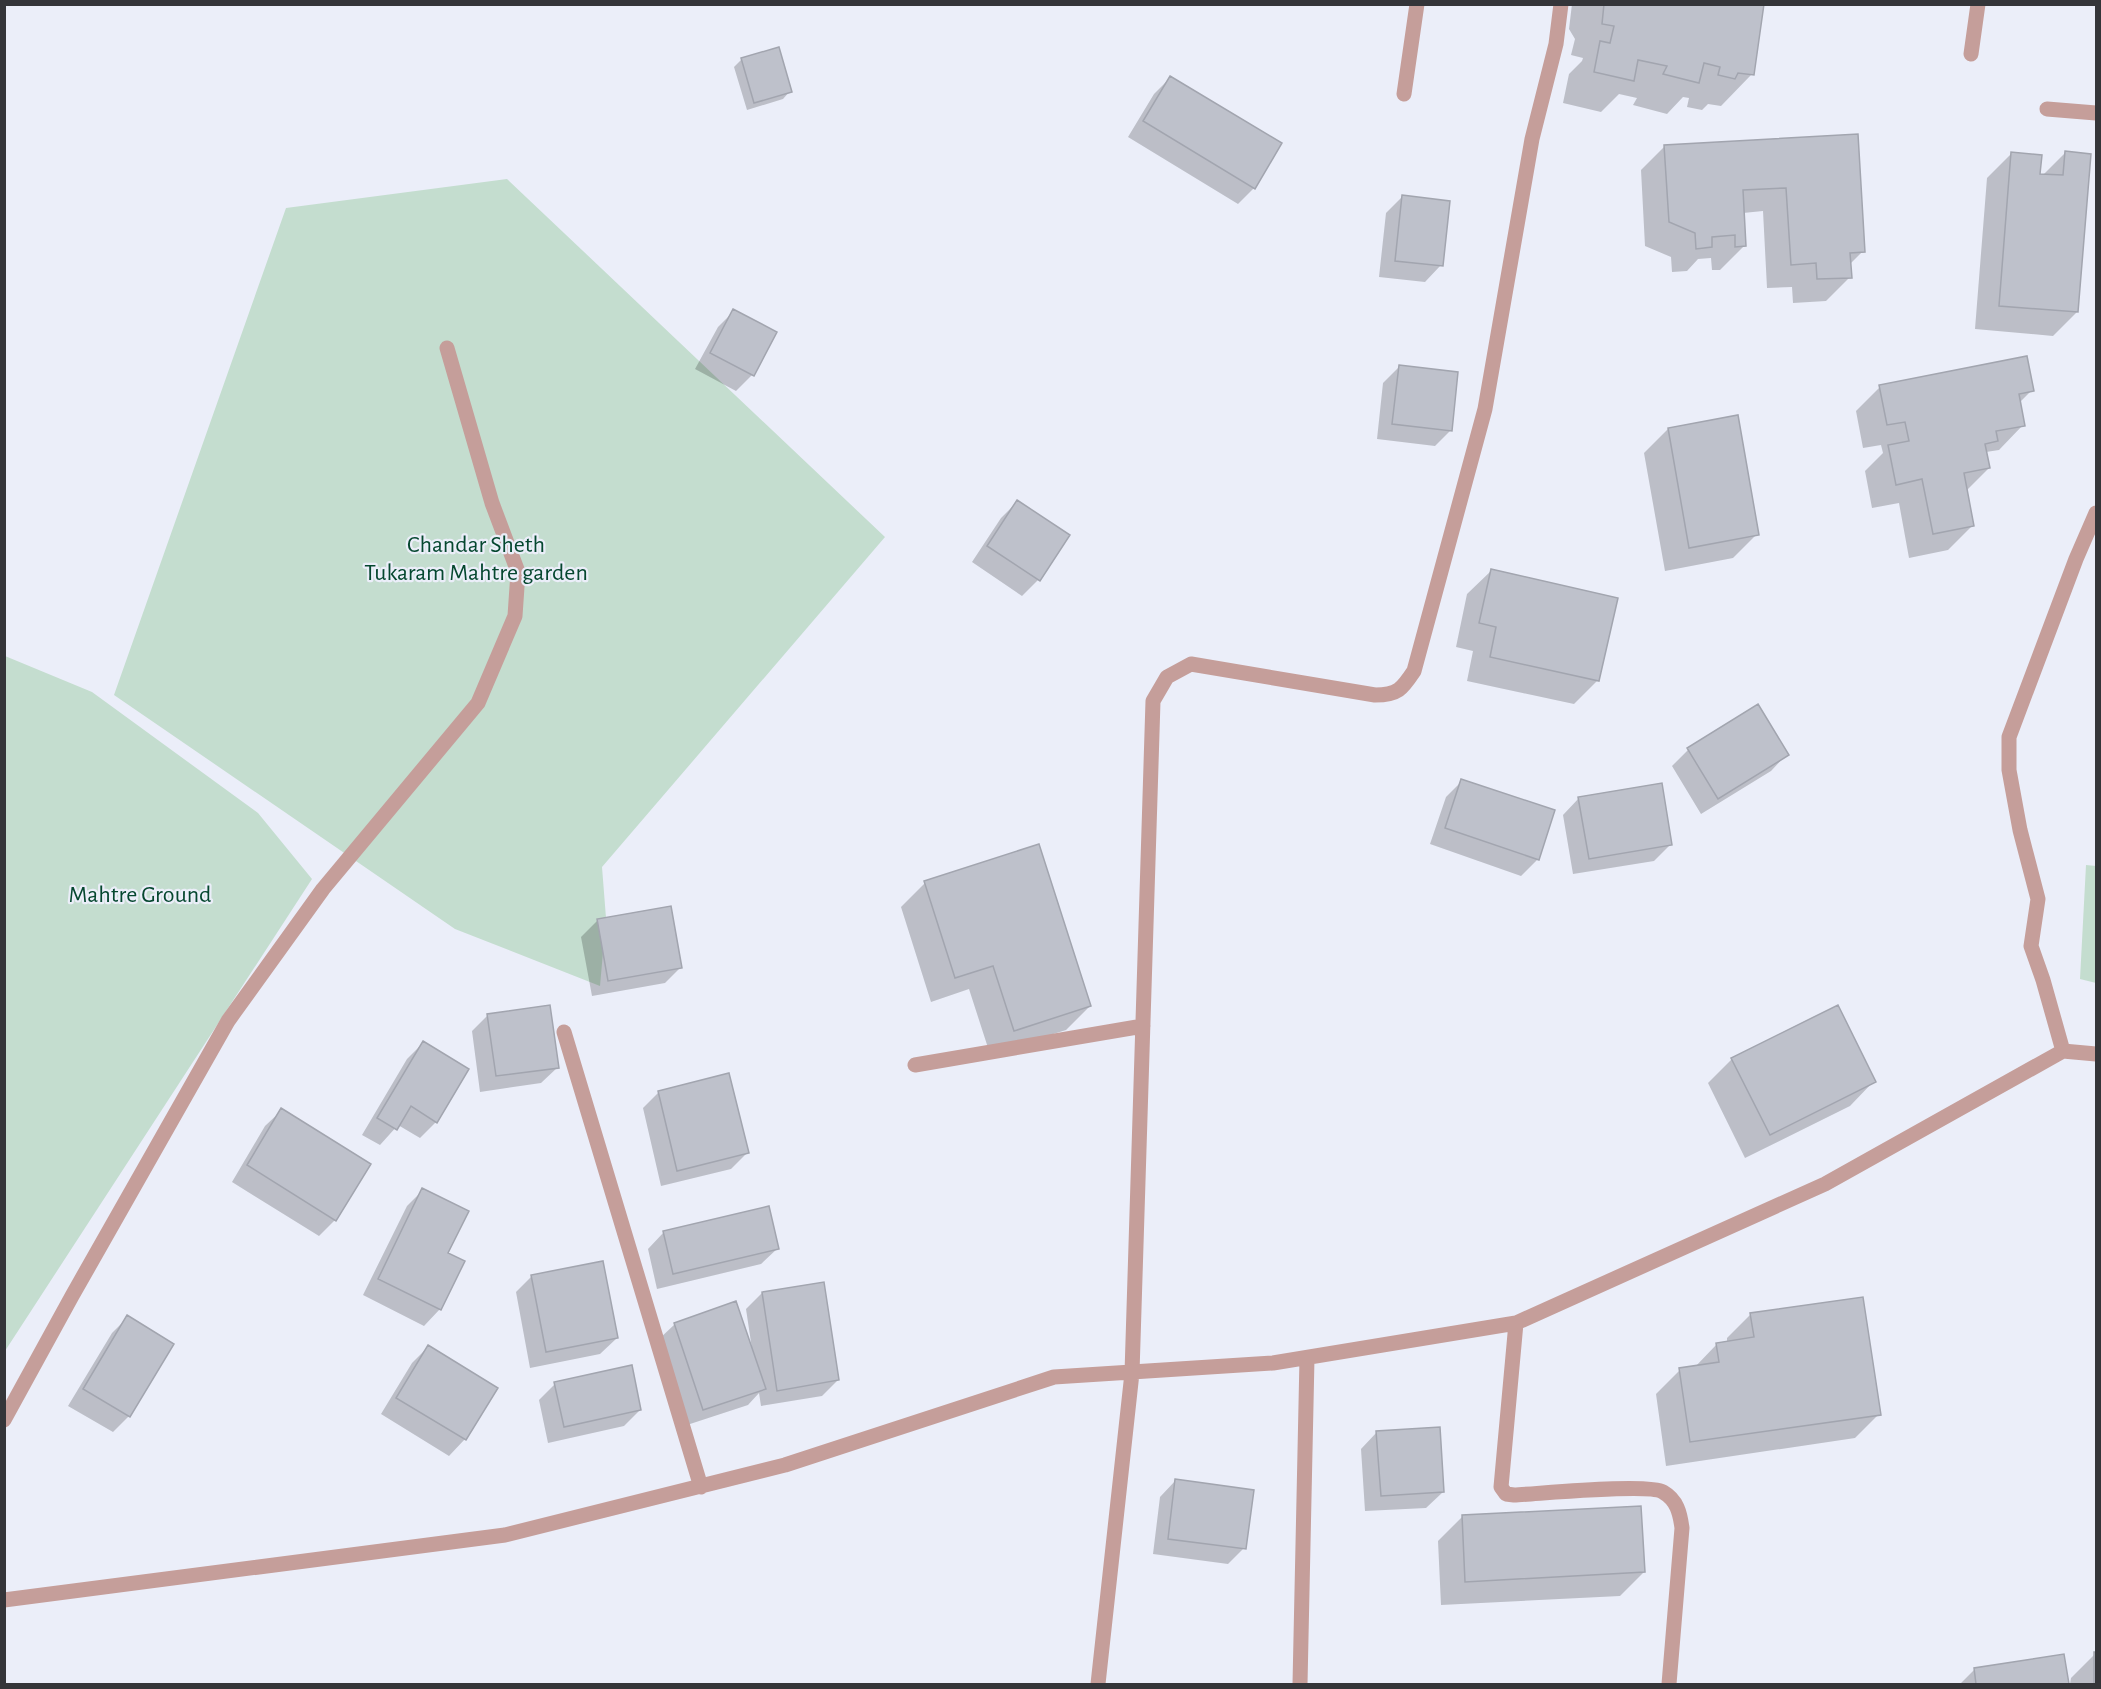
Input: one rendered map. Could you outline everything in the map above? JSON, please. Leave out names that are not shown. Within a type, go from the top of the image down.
[{"type":"street","points":[[1404,94],[1417,4]]},
{"type":"street","points":[[1098,1684],[1132,1372],[1154,701],[1167,677],[1191,664],[1375,695],[1391,695],[1404,687],[1414,671],[1485,409],[1532,139],[1556,44],[1561,4]]},
{"type":"street","points":[[1971,54],[1978,4]]},
{"type":"street","points":[[2047,109],[2097,113]]},
{"type":"street","points":[[4,1420],[228,1021],[323,889],[478,703],[515,616],[518,572],[492,503],[447,348]]},
{"type":"street","points":[[2063,1051],[2031,946],[2038,899],[2020,830],[2009,770],[2009,738],[2076,559],[2097,513]]},
{"type":"street","points":[[915,1065],[1143,1026]]},
{"type":"street","points":[[564,1032],[701,1486]]},
{"type":"street","points":[[4,1600],[505,1535],[785,1465],[1054,1377],[1273,1363],[1516,1323],[1825,1184],[2063,1051],[2097,1054]]},
{"type":"street","points":[[1516,1323],[1500,1477],[1501,1487],[1506,1494],[1514,1496],[1629,1488],[1661,1490],[1671,1498],[1680,1511],[1682,1528],[1669,1684]]},
{"type":"street","points":[[1300,1684],[1307,1358]]},
{"type":"green space","name":"Chandar Sheth Tukaram Mahtre garden","points":[[507,179],[885,537],[602,867],[606,918],[600,986],[455,929],[114,695],[286,208]]},
{"type":"green space","name":"Mahtre Ground","points":[[5,656],[92,692],[258,813],[312,879],[5,1351]]},
{"type":"green space","points":[[2086,865],[2096,866],[2096,983],[2080,979]]},
{"type":"building","points":[[1604,4],[1764,4],[1754,75],[1738,73],[1735,79],[1718,75],[1720,67],[1704,63],[1699,83],[1663,74],[1667,66],[1638,60],[1634,81],[1594,72],[1600,41],[1610,43],[1614,26],[1602,24]]},
{"type":"building","points":[[779,47],[792,92],[754,103],[741,58]]},
{"type":"building","points":[[1170,76],[1282,143],[1255,189],[1143,121]]},
{"type":"building","points":[[1858,134],[1865,252],[1850,253],[1852,278],[1817,279],[1816,263],[1791,265],[1786,188],[1743,190],[1746,246],[1735,247],[1735,235],[1712,237],[1712,247],[1696,249],[1695,233],[1669,222],[1664,145]]},
{"type":"building","points":[[2065,151],[2091,154],[2078,312],[1999,306],[2011,152],[2042,155],[2040,174],[2063,175]]},
{"type":"building","points":[[1402,195],[1450,201],[1443,266],[1395,261]]},
{"type":"building","points":[[733,309],[777,332],[754,376],[710,353]]},
{"type":"building","points":[[2027,356],[2034,391],[2019,394],[2025,426],[1996,431],[1998,441],[1985,444],[1990,468],[1964,473],[1974,526],[1933,534],[1922,479],[1896,485],[1888,445],[1909,441],[1905,422],[1887,425],[1879,385]]},
{"type":"building","points":[[1399,365],[1458,372],[1452,431],[1392,424]]},
{"type":"building","points":[[1738,415],[1759,535],[1689,548],[1668,428]]},
{"type":"building","points":[[1017,500],[1070,535],[1040,581],[987,546]]},
{"type":"building","points":[[1491,569],[1618,598],[1599,681],[1490,657],[1496,627],[1479,623]]},
{"type":"building","points":[[1758,704],[1789,755],[1718,799],[1687,748]]},
{"type":"building","points":[[1461,779],[1555,810],[1539,860],[1445,828]]},
{"type":"building","points":[[1662,783],[1672,845],[1589,859],[1578,797]]},
{"type":"building","points":[[1039,844],[1091,1006],[1014,1031],[993,966],[955,978],[924,881]]},
{"type":"building","points":[[671,906],[682,968],[608,981],[597,919]]},
{"type":"building","points":[[550,1005],[559,1068],[496,1076],[487,1014]]},
{"type":"building","points":[[1838,1005],[1876,1082],[1770,1135],[1731,1058]]},
{"type":"building","points":[[423,1041],[469,1069],[437,1123],[411,1106],[397,1130],[377,1118]]},
{"type":"building","points":[[729,1073],[749,1153],[677,1171],[658,1091]]},
{"type":"building","points":[[281,1108],[371,1164],[336,1221],[247,1165]]},
{"type":"building","points":[[422,1188],[469,1211],[448,1253],[465,1261],[441,1310],[378,1279]]},
{"type":"building","points":[[769,1206],[779,1249],[673,1274],[663,1231]]},
{"type":"building","points":[[603,1261],[618,1338],[546,1352],[531,1275]]},
{"type":"building","points":[[824,1282],[839,1380],[777,1391],[762,1292]]},
{"type":"building","points":[[1863,1297],[1881,1415],[1690,1442],[1679,1368],[1719,1362],[1716,1343],[1754,1337],[1750,1313]]},
{"type":"building","points":[[736,1301],[766,1389],[703,1410],[674,1323]]},
{"type":"building","points":[[127,1315],[174,1344],[130,1417],[83,1389]]},
{"type":"building","points":[[428,1345],[498,1388],[466,1440],[396,1398]]},
{"type":"building","points":[[632,1365],[641,1410],[564,1427],[554,1382]]},
{"type":"building","points":[[1440,1427],[1444,1492],[1381,1496],[1376,1431]]},
{"type":"building","points":[[1175,1479],[1254,1490],[1246,1549],[1168,1539]]},
{"type":"building","points":[[1641,1506],[1645,1572],[1465,1582],[1462,1515]]},
{"type":"building","points":[[2094,1652],[2096,1652],[2096,1684],[2094,1684]]},
{"type":"building","points":[[2064,1654],[2069,1684],[1976,1684],[1974,1668]]}]
